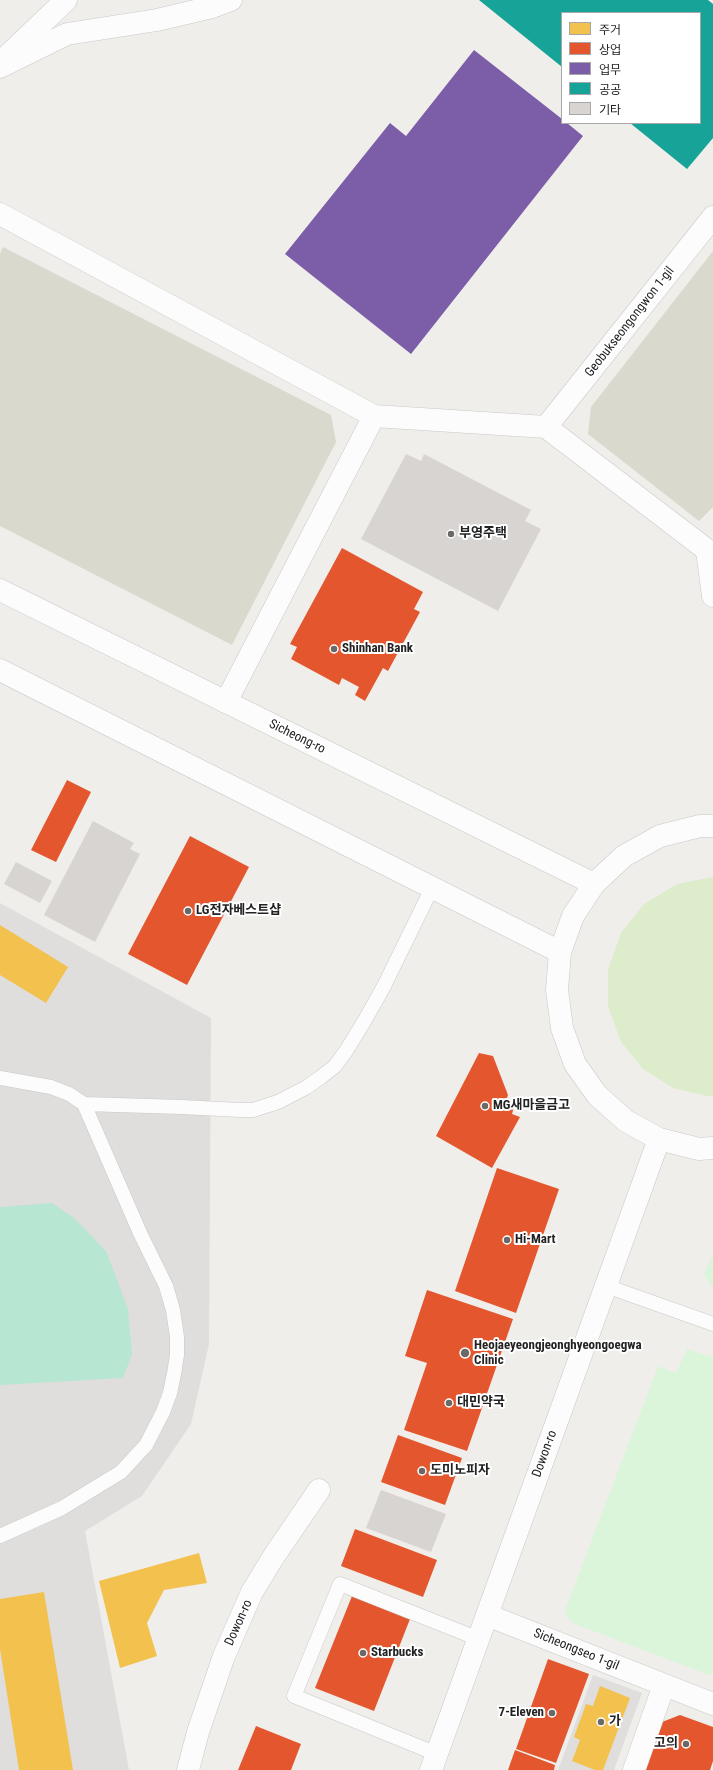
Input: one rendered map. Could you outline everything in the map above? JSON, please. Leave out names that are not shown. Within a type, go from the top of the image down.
[{"type":"street","points":[[0,63],[66,0]]},
{"type":"street","points":[[0,67],[66,34],[157,20],[212,8],[231,0]]},
{"type":"street","points":[[0,214],[374,416],[546,427],[710,547],[713,596]]},
{"type":"street","name":"Geobukseongongwon 1-gil","points":[[546,427],[713,217]]},
{"type":"street","points":[[226,702],[374,416]]},
{"type":"street","name":"Sicheong-ro","points":[[0,590],[594,884]]},
{"type":"street","points":[[0,670],[560,952]]},
{"type":"street","points":[[713,826],[700,826],[660,836],[624,856],[594,884],[573,916],[560,952],[557,990],[562,1028],[575,1064],[597,1095],[626,1121],[660,1139],[699,1148],[713,1148]]},
{"type":"street","name":"Dowon-ro","points":[[434,1762],[660,1139]]},
{"type":"street","name":"Dowon-ro","points":[[188,1770],[198,1732],[224,1656],[252,1592],[274,1556],[319,1490]]},
{"type":"street","name":"Sicheongseo 1-gil","points":[[487,1615],[713,1704]]},
{"type":"street","points":[[634,1770],[664,1685]]},
{"type":"lane","points":[[0,1078],[51,1087],[69,1094],[84,1104],[253,1110],[278,1102],[307,1087],[335,1066],[356,1036],[384,986],[432,888]]},
{"type":"lane","points":[[0,1536],[62,1508],[121,1472],[134,1459],[149,1440],[170,1393],[174,1374],[177,1355],[177,1337],[174,1317],[166,1286],[140,1233],[84,1104]]},
{"type":"lane","points":[[606,1286],[713,1324]]},
{"type":"lane","points":[[434,1762],[294,1696],[340,1584],[478,1639]]},
{"type":"shaded area","points":[[3,247],[331,415],[336,442],[232,645],[0,526],[0,254]]},
{"type":"shaded area","points":[[713,251],[713,507],[699,521],[588,434],[591,407]]},
{"type":"shaded area","points":[[0,903],[211,1018],[209,1344],[191,1424],[142,1496],[85,1531],[129,1770],[0,1770]]},
{"type":"shaded area","points":[[593,1675],[642,1693],[614,1770],[558,1770]]},
{"type":"green space","points":[[713,877],[713,1096],[707,1096],[673,1088],[643,1069],[621,1042],[608,1007],[608,969],[621,933],[644,904],[677,884]]},
{"type":"green space","points":[[52,1203],[74,1218],[106,1251],[128,1309],[132,1354],[123,1378],[0,1385],[0,1207]]},
{"type":"green space","points":[[713,1253],[713,1289],[704,1275]]},
{"type":"green space","points":[[687,1349],[713,1357],[713,1674],[709,1675],[575,1624],[568,1618],[565,1610],[658,1366],[676,1373]]},
{"type":"building: 주거","points":[[0,925],[68,967],[46,1003],[0,975]]},
{"type":"building: 주거","points":[[199,1553],[207,1583],[164,1590],[147,1623],[157,1656],[120,1668],[99,1581]]},
{"type":"building: 주거","points":[[44,1592],[73,1770],[19,1770],[0,1649],[0,1599]]},
{"type":"building: 주거","name":"가","points":[[600,1686],[630,1698],[603,1770],[595,1770],[572,1761],[580,1740],[574,1737],[586,1704],[593,1706]]},
{"type":"building: 상업","points":[[342,548],[423,592],[414,609],[420,612],[388,671],[383,668],[365,701],[355,695],[359,687],[342,678],[339,685],[291,659],[297,647],[290,644]]},
{"type":"building: 상업","points":[[67,780],[91,792],[56,862],[31,850]]},
{"type":"building: 상업","name":"LG전자베스트샵","points":[[190,836],[249,867],[187,985],[128,954]]},
{"type":"building: 상업","points":[[479,1053],[493,1056],[508,1095],[507,1098],[513,1102],[514,1107],[512,1114],[520,1117],[492,1168],[436,1136]]},
{"type":"building: 상업","name":"Hi-Mart","points":[[497,1168],[559,1189],[516,1313],[455,1291]]},
{"type":"building: 상업","points":[[427,1290],[513,1319],[467,1451],[404,1430],[427,1363],[405,1356]]},
{"type":"building: 상업","points":[[398,1435],[462,1458],[445,1505],[381,1482]]},
{"type":"building: 상업","points":[[355,1529],[437,1560],[423,1597],[341,1566]]},
{"type":"building: 상업","name":"Starbucks","points":[[352,1596],[410,1619],[374,1711],[315,1688]]},
{"type":"building: 상업","points":[[548,1659],[589,1674],[556,1763],[516,1749]]},
{"type":"building: 상업","points":[[680,1715],[713,1727],[713,1761],[710,1770],[645,1770],[662,1722]]},
{"type":"building: 상업","points":[[256,1726],[301,1744],[291,1770],[238,1770]]},
{"type":"building: 상업","points":[[515,1750],[555,1765],[554,1770],[508,1770]]},
{"type":"building: 업무","points":[[474,50],[561,118],[561,124],[568,124],[583,136],[411,354],[285,254],[390,123],[406,136]]},
{"type":"building: 공공","points":[[479,0],[708,0],[713,4],[713,138],[687,169],[631,124],[701,124],[701,12],[561,12],[561,66]]},
{"type":"building: 기타","name":"부영주택","points":[[406,454],[421,461],[424,454],[531,510],[525,521],[541,529],[498,611],[361,539]]},
{"type":"building: 기타","points":[[93,821],[134,843],[130,849],[140,854],[95,942],[44,915]]},
{"type":"building: 기타","points":[[16,862],[52,881],[40,903],[4,884]]},
{"type":"building: 기타","points":[[381,1490],[446,1514],[431,1552],[366,1528]]},
{"type":"place","name":"부영주택","points":[[451,534]]},
{"type":"place","name":"Shinhan Bank","points":[[334,649]]},
{"type":"place","name":"LG전자베스트샵","points":[[188,911]]},
{"type":"place","name":"MG새마을금고","points":[[485,1106]]},
{"type":"place","name":"Hi-Mart","points":[[507,1240]]},
{"type":"place","name":"Heojaeyeongjeonghyeongoegwa Clinic","points":[[465,1353]]},
{"type":"place","name":"대민약국","points":[[449,1403]]},
{"type":"place","name":"도미노피자","points":[[422,1471]]},
{"type":"place","name":"Starbucks","points":[[363,1653]]},
{"type":"place","name":"7-Eleven","points":[[552,1713]]},
{"type":"place","name":"가","points":[[601,1722]]},
{"type":"place","name":"고의","points":[[686,1744]]}]
